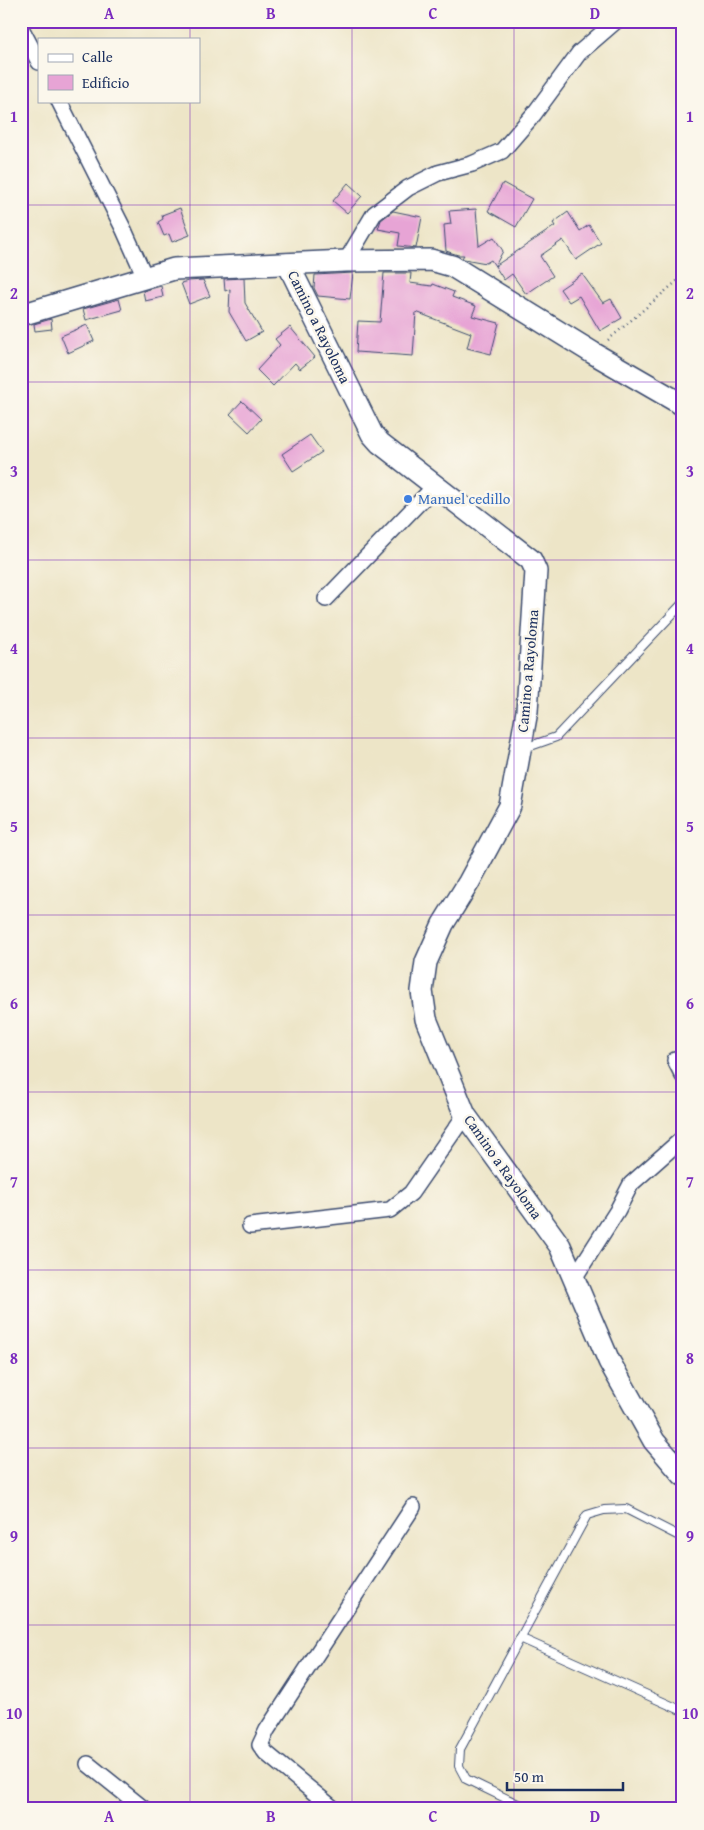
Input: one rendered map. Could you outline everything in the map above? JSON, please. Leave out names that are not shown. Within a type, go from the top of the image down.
[{"type":"street","points":[[346,261],[374,214],[408,188],[438,173],[472,164],[502,151],[534,114],[579,53],[616,21]]},
{"type":"street","points":[[21,28],[38,60]]},
{"type":"street","points":[[60,102],[124,230],[145,277]]},
{"type":"street","points":[[288,264],[431,260],[452,266],[593,353],[683,405]]},
{"type":"street","name":"Camino a Rayoloma","points":[[21,315],[174,269],[288,264],[372,434],[380,443],[530,560],[536,571],[527,711],[510,806],[469,882],[442,924],[426,962],[422,991],[426,1020],[465,1115],[560,1246],[573,1280],[610,1362],[654,1441],[683,1475]]},
{"type":"street","points":[[326,599],[435,486]]},
{"type":"street","points":[[675,1060],[683,1076]]},
{"type":"street","points":[[250,1226],[390,1210],[411,1193],[465,1115]]},
{"type":"street","points":[[573,1280],[617,1211],[630,1184],[683,1138]]},
{"type":"street","points":[[334,1809],[266,1753],[260,1745],[267,1730],[413,1507]]},
{"type":"street","points":[[88,1764],[144,1809]]},
{"type":"lane","points":[[520,750],[556,737],[683,603]]},
{"type":"lane","points":[[528,1809],[466,1779],[459,1766],[460,1749],[587,1515],[604,1510],[626,1509],[683,1538]]},
{"type":"lane","points":[[520,1638],[683,1711]]},
{"type":"path","points":[[593,353],[683,276]]},
{"type":"building","points":[[348,183],[362,196],[347,213],[333,201]]},
{"type":"building","points":[[503,183],[532,199],[516,227],[488,211]]},
{"type":"building","points":[[180,208],[190,235],[172,242],[169,234],[164,236],[158,222],[163,219],[162,215]]},
{"type":"building","points":[[476,209],[479,246],[494,237],[503,251],[495,266],[555,226],[553,223],[568,212],[580,231],[589,225],[601,243],[576,260],[563,240],[540,256],[553,276],[526,294],[512,274],[504,280],[491,260],[486,263],[464,259],[462,258],[464,255],[446,251],[444,225],[451,224],[449,211]]},
{"type":"building","points":[[393,211],[422,217],[416,248],[398,246],[400,233],[378,229],[381,220]]},
{"type":"building","points":[[353,273],[350,299],[318,296],[314,288],[315,275]]},
{"type":"building","points":[[384,273],[411,273],[410,283],[432,286],[433,284],[454,292],[452,297],[476,306],[472,316],[499,323],[491,354],[467,348],[471,333],[416,312],[413,356],[356,352],[358,321],[380,322]]},
{"type":"building","points":[[582,274],[603,303],[611,299],[622,318],[600,331],[579,296],[569,302],[560,289]]},
{"type":"building","points":[[244,278],[245,303],[262,332],[246,341],[229,312],[230,289],[225,291],[224,279]]},
{"type":"building","points":[[203,280],[210,296],[189,304],[181,283]]},
{"type":"building","points":[[161,286],[163,297],[145,301],[143,291]]},
{"type":"building","points":[[119,299],[122,310],[86,320],[83,309]]},
{"type":"building","points":[[51,319],[52,329],[35,331],[34,324]]},
{"type":"building","points":[[87,325],[94,341],[68,353],[61,336]]},
{"type":"building","points":[[290,327],[315,357],[300,369],[295,363],[273,386],[257,370],[280,345],[275,339]]},
{"type":"building","points":[[242,401],[261,419],[249,432],[230,414]]},
{"type":"building","points":[[310,435],[322,452],[293,471],[282,454]]},
{"type":"place","name":"Manuel cedillo","points":[[408,499]]}]
